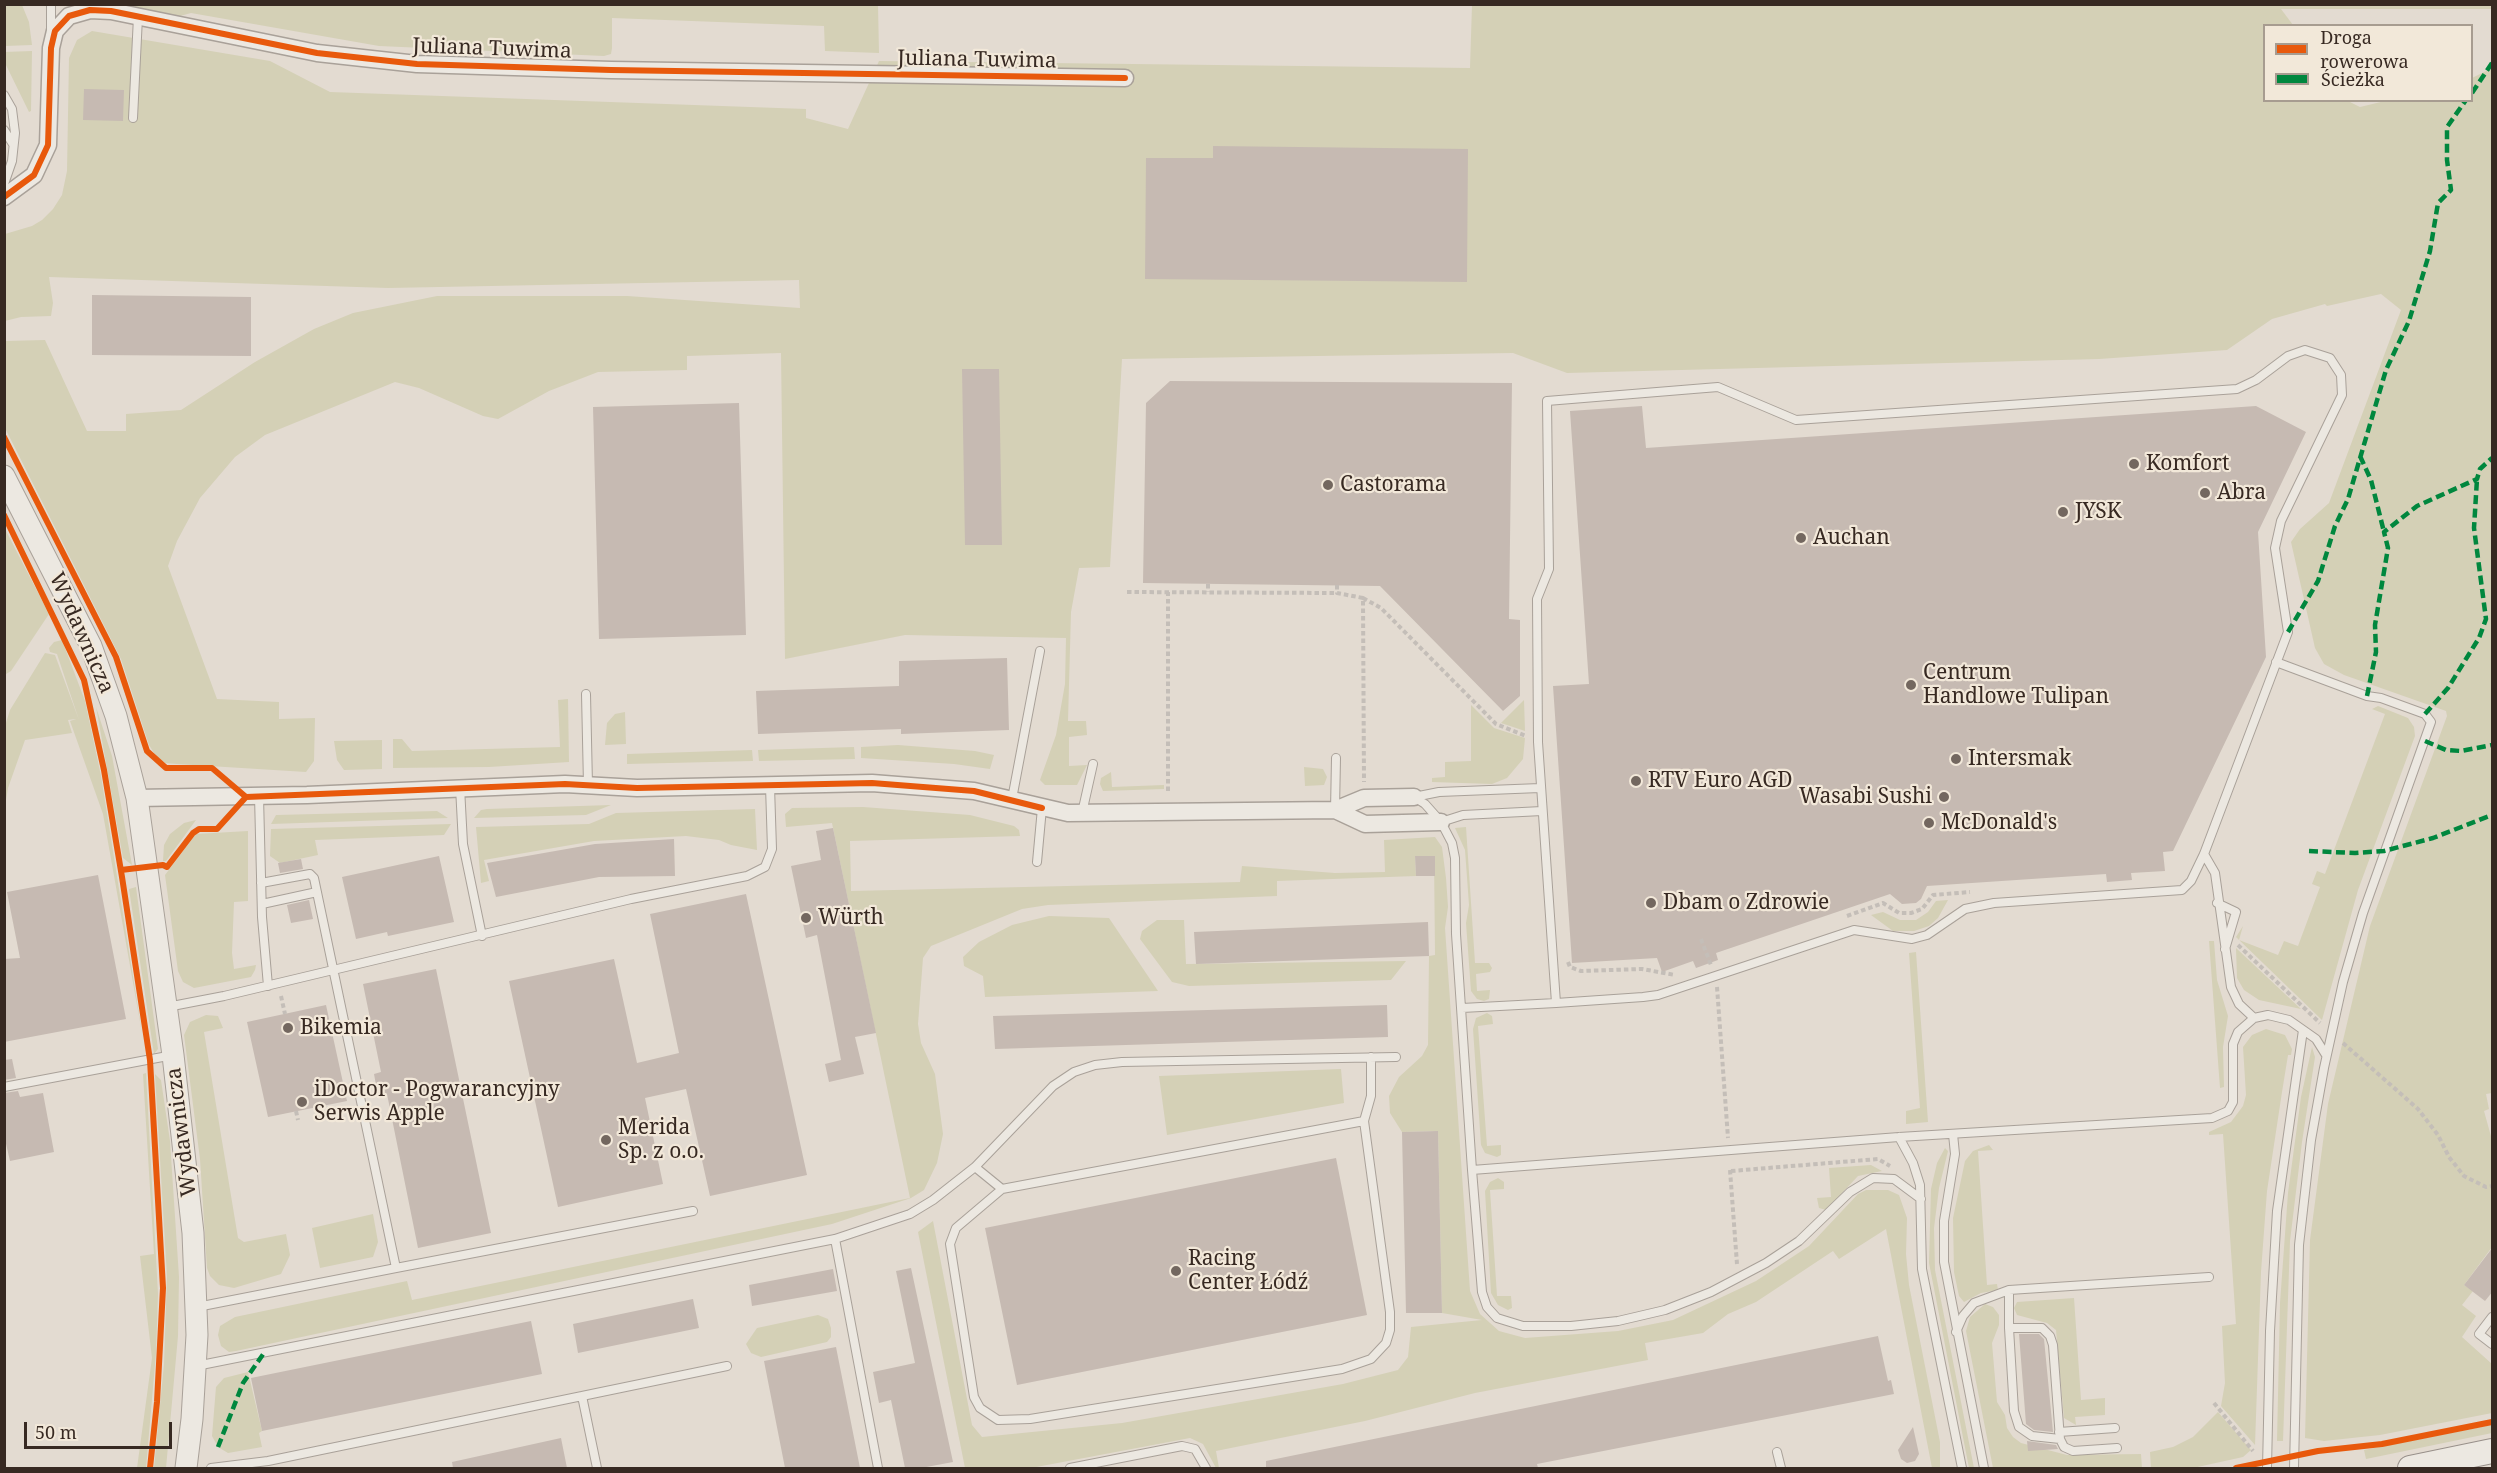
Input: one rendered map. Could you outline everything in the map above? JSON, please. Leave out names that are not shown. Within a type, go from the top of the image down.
[{"type":"main road","points":[[2410,1468],[2493,1451]]},
{"type":"street","name":"Juliana Tuwima","points":[[4,197],[34,175],[48,145],[53,35],[61,23],[79,12],[96,10],[327,55],[417,64],[612,70],[1125,78]]},
{"type":"street","name":"Wydawnicza","points":[[4,476],[91,646],[116,716],[137,798],[167,1007],[193,1233],[197,1307],[196,1366],[186,1468]]},
{"type":"street","points":[[137,798],[259,796],[460,787],[588,785],[637,788],[899,784],[956,789],[1012,799],[1042,808],[1082,813],[1335,810],[1364,798],[1414,797]]},
{"type":"street","points":[[1335,810],[1365,824],[1441,822]]},
{"type":"lane","points":[[51,4],[51,48]]},
{"type":"lane","points":[[133,118],[138,17]]},
{"type":"lane","points":[[4,95],[14,115],[14,150],[4,184]]},
{"type":"lane","points":[[4,130],[12,139],[14,150]]},
{"type":"lane","points":[[1462,1008],[1556,1003],[1658,995],[1854,930],[1870,930],[1901,939],[1916,938],[1933,931],[1965,909],[1994,903],[2182,890],[2191,881],[2204,854],[2288,632],[2275,548],[2281,521],[2342,395],[2341,375],[2330,358],[2305,350],[2288,356],[2256,380],[2237,389],[1796,420],[1718,387],[1547,401],[1549,569],[1537,599],[1538,742],[1556,1003]]},
{"type":"lane","points":[[1012,799],[1040,651]]},
{"type":"lane","points":[[2276,662],[2367,696],[2381,698],[2425,714],[2429,717],[2430,728],[2363,913],[2326,1055],[2311,1140],[2299,1245],[2294,1468]]},
{"type":"lane","points":[[586,694],[588,785]]},
{"type":"lane","points":[[1335,810],[1336,758]]},
{"type":"lane","points":[[1082,813],[1093,764]]},
{"type":"lane","points":[[167,1007],[268,986],[631,899],[747,876],[765,867],[772,849],[770,786]]},
{"type":"lane","points":[[460,787],[463,844],[482,936]]},
{"type":"lane","points":[[1414,797],[1439,792],[1540,788]]},
{"type":"lane","points":[[259,796],[261,883],[268,986]]},
{"type":"lane","points":[[1414,797],[1425,804],[1441,822],[1449,836],[1455,858],[1456,934],[1482,1292],[1487,1307],[1497,1318],[1509,1324],[1571,1326],[1618,1321],[1665,1310],[1738,1280],[1812,1231],[1860,1183],[1883,1176],[1894,1179],[1922,1199]]},
{"type":"lane","points":[[1037,862],[1042,808]]},
{"type":"lane","points":[[1441,822],[1463,815],[1542,812]]},
{"type":"lane","points":[[2204,854],[2215,873],[2224,952],[2234,995],[2254,1018]]},
{"type":"lane","points":[[261,883],[310,874],[314,878],[396,1268]]},
{"type":"lane","points":[[262,904],[318,892]]},
{"type":"lane","points":[[2217,903],[2236,912],[2224,952]]},
{"type":"lane","points":[[1472,1170],[1899,1137],[2218,1117],[2231,1107],[2234,1098],[2233,1044],[2238,1032],[2254,1018],[2276,1016],[2289,1020],[2323,1046],[2326,1055]]},
{"type":"lane","points":[[2267,1468],[2270,1331],[2277,1211],[2303,1030]]},
{"type":"lane","points":[[4,1087],[173,1055]]},
{"type":"lane","points":[[1364,1121],[1002,1189],[956,1228],[950,1244],[971,1383],[980,1408],[987,1415],[1011,1421],[1030,1419],[1342,1369],[1363,1363],[1377,1354],[1386,1343],[1390,1324],[1364,1121],[1371,1096],[1371,1057]]},
{"type":"lane","points":[[196,1366],[835,1239],[910,1214],[933,1200],[975,1167],[1053,1086],[1074,1072],[1095,1065],[1396,1057]]},
{"type":"lane","points":[[1953,1134],[1955,1154],[1946,1202],[1943,1241],[1947,1287],[1984,1468]]},
{"type":"lane","points":[[1899,1137],[1917,1173],[1922,1199],[1922,1269],[1962,1468]]},
{"type":"lane","points":[[975,1167],[1002,1189]]},
{"type":"lane","points":[[197,1307],[693,1211]]},
{"type":"lane","points":[[835,1239],[878,1468]]},
{"type":"lane","points":[[1956,1332],[1963,1316],[1974,1303],[2009,1290],[2209,1277]]},
{"type":"lane","points":[[2009,1290],[2014,1411],[2019,1427],[2032,1436],[2115,1428]]},
{"type":"lane","points":[[2493,1317],[2479,1334],[2493,1344]]},
{"type":"lane","points":[[2009,1328],[2042,1328],[2050,1336],[2053,1345],[2060,1435],[2064,1447],[2073,1451],[2117,1448]]},
{"type":"lane","points":[[211,1468],[268,1461],[727,1366]]},
{"type":"lane","points":[[582,1396],[597,1468]]},
{"type":"lane","points":[[1070,1468],[1182,1446],[1195,1449],[1206,1468]]},
{"type":"lane","points":[[1777,1452],[1781,1468]]},
{"type":"path","points":[[1208,584],[1208,592]]},
{"type":"path","points":[[1337,585],[1337,592]]},
{"type":"path","points":[[1127,592],[1337,592],[1363,598],[1381,608],[1496,724],[1538,742]]},
{"type":"path","points":[[1168,592],[1168,791]]},
{"type":"path","points":[[1363,598],[1364,786]]},
{"type":"path","points":[[1840,918],[1883,903],[1899,913],[1911,913],[1922,909],[1933,895],[1979,892]]},
{"type":"path","points":[[2229,936],[2331,1034],[2418,1109],[2464,1176],[2486,1187],[2493,1186]]},
{"type":"path","points":[[1701,939],[1711,967]]},
{"type":"path","points":[[1568,954],[1570,967],[1581,971],[1642,969],[1681,975]]},
{"type":"path","points":[[1701,968],[1711,967],[1721,961]]},
{"type":"path","points":[[1716,982],[1738,1280]]},
{"type":"path","points":[[296,1111],[298,1120]]},
{"type":"path","points":[[1731,1171],[1878,1159],[1888,1164],[1894,1179]]},
{"type":"path","points":[[2214,1403],[2254,1455]]},
{"type":"shaded area","points":[[4,5],[22,5],[29,22],[32,45],[5,46]]},
{"type":"shaded area","points":[[125,5],[878,5],[879,53],[825,51],[824,26],[612,18],[611,54],[604,56],[379,46],[191,13],[180,16]]},
{"type":"shaded area","points":[[1472,5],[2492,5],[2492,9],[2281,9],[2292,24],[2263,24],[2263,102],[2350,102],[2360,107],[2381,102],[2473,102],[2473,78],[2492,68],[2492,1093],[2486,1094],[2489,1109],[2484,1111],[2492,1140],[2492,1247],[2464,1285],[2473,1291],[2462,1305],[2476,1316],[2462,1337],[2492,1364],[2492,1413],[2380,1435],[2324,1441],[2305,1438],[2310,1240],[2328,1104],[2370,926],[2447,716],[2446,711],[2344,675],[2324,664],[2315,648],[2291,542],[2300,529],[2329,503],[2401,310],[2381,294],[2327,306],[2325,304],[2272,319],[2227,350],[2099,359],[1567,373],[1513,353],[1122,359],[1110,567],[1079,568],[1071,612],[1068,721],[1086,721],[1087,735],[1069,737],[1069,766],[1087,765],[1077,785],[1045,785],[1040,780],[1056,735],[1065,684],[1066,638],[905,635],[785,659],[781,353],[687,356],[687,370],[598,372],[549,391],[498,419],[483,416],[419,388],[395,382],[265,435],[235,457],[200,498],[177,541],[168,566],[217,699],[279,702],[279,719],[315,718],[314,761],[306,772],[165,763],[156,756],[149,745],[121,659],[5,428],[6,341],[45,340],[87,431],[126,431],[126,414],[181,410],[255,362],[314,329],[353,313],[437,296],[627,296],[800,308],[799,280],[388,288],[49,277],[53,303],[51,316],[21,317],[5,321],[5,234],[32,226],[42,220],[62,195],[67,171],[69,58],[77,40],[92,31],[270,61],[330,92],[806,109],[806,118],[848,129],[879,61],[1470,68]]},
{"type":"shaded area","points":[[32,51],[31,111],[29,112],[5,63],[4,52]]},
{"type":"shaded area","points":[[4,527],[49,614],[11,671],[6,674]]},
{"type":"shaded area","points":[[62,640],[85,701],[101,776],[142,1033],[103,814],[70,721],[76,719],[68,720],[72,733],[25,740],[8,788],[5,806],[5,726],[10,710],[45,653],[55,655],[79,720],[57,654],[50,652],[49,648],[54,642]]},
{"type":"shaded area","points":[[568,699],[569,762],[489,767],[393,768],[393,739],[402,739],[412,751],[560,747],[558,700]]},
{"type":"shaded area","points":[[1524,700],[1525,731],[1501,723]]},
{"type":"shaded area","points":[[1471,705],[1494,728],[1525,738],[1523,759],[1507,778],[1492,784],[1432,782],[1432,778],[1445,777],[1445,762],[1471,761]]},
{"type":"shaded area","points":[[2378,706],[2408,718],[2414,727],[2415,736],[2358,890],[2322,1020],[2239,940],[2278,955],[2284,941],[2298,946],[2320,887],[2312,884],[2317,871],[2325,874],[2385,714],[2372,709]]},
{"type":"shaded area","points":[[96,707],[112,756],[132,865],[123,858]]},
{"type":"shaded area","points":[[625,712],[626,744],[605,745],[607,723],[615,714]]},
{"type":"shaded area","points":[[382,740],[382,769],[344,770],[337,760],[334,741]]},
{"type":"shaded area","points":[[898,745],[975,751],[994,755],[990,769],[954,764],[861,758],[861,747]]},
{"type":"shaded area","points":[[854,747],[855,759],[759,761],[758,750]]},
{"type":"shaded area","points":[[752,750],[753,761],[627,764],[627,754]]},
{"type":"shaded area","points":[[1304,767],[1323,769],[1327,777],[1324,785],[1305,786]]},
{"type":"shaded area","points":[[1111,772],[1112,787],[1164,785],[1164,789],[1103,791],[1100,784],[1101,778]]},
{"type":"shaded area","points":[[611,805],[586,815],[474,818],[481,810],[487,809]]},
{"type":"shaded area","points":[[863,807],[970,815],[1014,826],[1019,830],[1020,836],[850,841],[851,891],[1240,882],[1242,866],[1335,873],[1385,872],[1384,840],[1435,837],[1442,847],[1446,878],[1448,907],[1445,928],[1470,1291],[1480,1314],[1499,1331],[1525,1338],[1618,1331],[1673,1320],[1756,1281],[1809,1246],[1858,1194],[1866,1190],[1888,1190],[1899,1195],[1907,1218],[1906,1254],[1909,1285],[1940,1442],[1940,1468],[1932,1468],[1886,1229],[1839,1259],[1833,1251],[1756,1302],[1728,1314],[1703,1333],[1645,1343],[1648,1360],[1475,1393],[1365,1421],[1216,1451],[1219,1468],[1216,1468],[1203,1444],[1190,1438],[1031,1468],[965,1468],[918,1232],[933,1221],[972,1425],[982,1437],[1122,1423],[1343,1384],[1398,1370],[1408,1357],[1411,1327],[1482,1320],[1442,1313],[1438,1131],[1402,1132],[1390,1113],[1389,1096],[1399,1077],[1422,1056],[1428,1045],[1429,956],[1435,955],[1434,856],[1415,856],[1416,876],[1277,881],[1277,896],[1048,905],[1022,909],[931,946],[923,958],[918,1024],[921,1043],[935,1074],[943,1134],[937,1163],[924,1190],[911,1198],[832,1224],[236,1351],[229,1352],[221,1346],[218,1335],[220,1326],[235,1317],[407,1281],[412,1300],[910,1198],[832,823],[786,827],[785,814],[792,808]]},
{"type":"shaded area","points":[[755,809],[757,850],[719,840],[686,836],[594,841],[484,860],[489,881],[481,883],[476,827],[589,824],[616,813]]},
{"type":"shaded area","points":[[437,811],[448,818],[271,824],[276,815]]},
{"type":"shaded area","points":[[196,820],[166,861],[163,861],[164,845],[170,834],[184,823]]},
{"type":"shaded area","points":[[451,824],[444,835],[315,840],[318,855],[280,863],[270,856],[271,829]]},
{"type":"shaded area","points":[[1466,827],[1475,963],[1489,963],[1492,968],[1490,972],[1476,974],[1477,991],[1490,990],[1489,999],[1484,1001],[1477,999],[1471,991],[1466,923],[1469,905],[1465,850],[1455,828]]},
{"type":"shaded area","points":[[248,831],[248,901],[234,902],[232,953],[234,969],[256,965],[255,970],[251,977],[194,988],[183,982],[178,971],[165,875],[196,834]]},
{"type":"shaded area","points":[[136,887],[158,1049],[154,1054],[129,889]]},
{"type":"shaded area","points":[[1948,900],[1938,918],[1929,926],[1914,931],[1893,931],[1871,915],[1883,912],[1900,920],[1916,920],[1928,912],[1936,901]]},
{"type":"shaded area","points":[[1049,916],[1109,918],[1158,991],[985,997],[983,976],[964,966],[963,957],[979,942],[1012,925]]},
{"type":"shaded area","points":[[1157,920],[1184,920],[1186,964],[1406,961],[1391,980],[1189,986],[1172,982],[1140,939],[1142,931]]},
{"type":"shaded area","points":[[2243,926],[2239,940],[2236,937]]},
{"type":"shaded area","points":[[2209,941],[2214,941],[2217,980],[2228,1016],[2223,1047],[2224,1087],[2220,1088]]},
{"type":"shaded area","points":[[2236,948],[2301,1009],[2259,1000],[2244,990],[2237,978]]},
{"type":"shaded area","points":[[1916,952],[1928,1122],[1906,1124],[1906,1111],[1920,1108],[1909,953]]},
{"type":"shaded area","points":[[1487,1013],[1492,1016],[1493,1024],[1478,1026],[1487,1146],[1501,1145],[1501,1155],[1497,1157],[1485,1153],[1481,1145],[1473,1029],[1476,1018]]},
{"type":"shaded area","points":[[206,1015],[218,1016],[223,1028],[204,1032],[238,1238],[244,1242],[286,1234],[290,1255],[281,1274],[234,1288],[219,1285],[210,1276],[207,1268],[200,1159],[184,1035],[190,1022]]},
{"type":"shaded area","points":[[2266,1029],[2285,1035],[2292,1049],[2291,1055],[2288,1055],[2267,1191],[2261,1272],[2255,1445],[2221,1406],[2225,1383],[2222,1326],[2236,1324],[2223,1134],[2209,1135],[2209,1132],[2231,1122],[2243,1106],[2246,1095],[2243,1047],[2252,1035]]},
{"type":"shaded area","points":[[2312,1047],[2315,1057],[2290,1241],[2283,1441],[2277,1441],[2280,1303],[2288,1193],[2301,1097]]},
{"type":"shaded area","points":[[1341,1069],[1344,1103],[1167,1135],[1159,1076]]},
{"type":"shaded area","points":[[146,1073],[158,1294],[156,1353],[146,1468],[137,1468],[152,1358],[140,1256],[154,1254],[143,1074]]},
{"type":"shaded area","points":[[155,1074],[161,1080],[170,1141],[179,1277],[178,1336],[166,1468],[154,1468],[164,1364],[167,1277]]},
{"type":"shaded area","points":[[1989,1145],[1993,1150],[1978,1151],[1987,1285],[1997,1284],[1998,1290],[1981,1293],[1964,1302],[1959,1296],[1954,1272],[1953,1218],[1965,1161],[1973,1151]]},
{"type":"shaded area","points":[[1945,1148],[1948,1151],[1939,1188],[1934,1228],[1935,1270],[1974,1468],[1969,1468],[1929,1263],[1931,1189],[1937,1163]]},
{"type":"shaded area","points":[[1871,1165],[1882,1171],[1858,1176],[1826,1210],[1819,1208],[1817,1198],[1831,1197],[1829,1168]]},
{"type":"shaded area","points":[[1498,1178],[1504,1182],[1504,1189],[1490,1190],[1497,1296],[1511,1296],[1512,1308],[1508,1310],[1498,1305],[1491,1293],[1485,1191],[1490,1182]]},
{"type":"shaded area","points":[[373,1214],[378,1242],[373,1257],[320,1268],[312,1228]]},
{"type":"shaded area","points":[[2074,1298],[2081,1400],[2105,1398],[2105,1415],[2075,1417],[2076,1425],[2064,1418],[2056,1330],[2047,1323],[2017,1315],[2014,1308],[2017,1302]]},
{"type":"shaded area","points":[[1985,1304],[1993,1307],[1999,1315],[1999,1325],[1992,1343],[1997,1402],[2005,1415],[2007,1428],[2013,1437],[2021,1443],[2067,1455],[2141,1454],[2142,1468],[1993,1468],[1966,1331],[1970,1317]]},
{"type":"shaded area","points":[[818,1315],[828,1319],[831,1328],[831,1337],[827,1342],[761,1357],[751,1353],[746,1344],[757,1328]]},
{"type":"shaded area","points":[[248,1372],[262,1431],[259,1433],[262,1447],[228,1453],[218,1447],[212,1436],[216,1387],[224,1378]]},
{"type":"shaded area","points":[[2218,1412],[2251,1450],[2243,1457],[2193,1468],[2151,1468],[2150,1452],[2173,1447],[2193,1437]]},
{"type":"shaded area","points":[[2492,1425],[2492,1433],[2366,1459],[2364,1450]]},
{"type":"building","points":[[84,89],[124,90],[123,121],[83,120]]},
{"type":"building","points":[[1213,146],[1468,149],[1467,282],[1145,279],[1146,158],[1213,158]]},
{"type":"building","points":[[92,295],[251,297],[251,356],[92,355]]},
{"type":"building","points":[[962,369],[999,369],[1002,545],[965,545]]},
{"type":"building","name":"Castorama","points":[[1170,381],[1512,383],[1509,619],[1520,620],[1520,696],[1503,711],[1380,586],[1143,583],[1146,403]]},
{"type":"building","points":[[739,403],[746,635],[599,639],[593,407]]},
{"type":"building","name":"Centrum Handlowe Tulipan","points":[[1642,406],[1646,448],[2256,406],[2306,432],[2258,532],[2266,657],[2173,851],[2163,852],[2165,871],[2131,873],[2132,880],[2107,882],[2106,874],[1927,886],[1921,899],[1916,903],[1902,904],[1890,894],[1716,953],[1718,960],[1696,968],[1693,961],[1662,972],[1657,958],[1572,963],[1553,686],[1589,684],[1570,411]]},
{"type":"building","points":[[1007,658],[1009,730],[901,734],[901,729],[758,734],[756,691],[899,686],[899,661]]},
{"type":"building","points":[[833,828],[876,1033],[855,1037],[864,1074],[829,1082],[825,1064],[841,1060],[817,935],[806,938],[791,866],[821,860],[816,831]]},
{"type":"building","points":[[674,839],[675,876],[599,877],[496,897],[487,863],[595,844]]},
{"type":"building","points":[[439,856],[454,922],[388,936],[387,932],[356,939],[342,877]]},
{"type":"building","points":[[1415,856],[1435,856],[1435,876],[1416,876]]},
{"type":"building","points":[[301,859],[303,869],[280,873],[278,863]]},
{"type":"building","points":[[98,875],[126,1019],[4,1042],[4,959],[20,958],[7,892]]},
{"type":"building","points":[[746,894],[807,1175],[710,1196],[686,1089],[645,1098],[663,1184],[558,1207],[509,981],[614,959],[637,1063],[679,1053],[650,914]]},
{"type":"building","points":[[309,900],[313,919],[291,923],[287,905]]},
{"type":"building","points":[[1428,922],[1429,956],[1196,964],[1194,932]]},
{"type":"building","points":[[436,969],[491,1233],[418,1248],[387,1094],[378,1096],[374,1074],[381,1072],[363,984]]},
{"type":"building","points":[[326,1005],[347,1101],[268,1117],[247,1022]]},
{"type":"building","points":[[1387,1005],[1388,1037],[995,1049],[993,1016]]},
{"type":"building","points":[[12,1059],[16,1078],[4,1080],[4,1060]]},
{"type":"building","points":[[18,1091],[20,1097],[43,1093],[54,1152],[10,1161],[4,1135],[4,1093]]},
{"type":"building","points":[[1438,1131],[1442,1313],[1406,1313],[1402,1132]]},
{"type":"building","name":"Racing Center Łódź","points":[[1336,1158],[1367,1315],[1017,1385],[985,1228]]},
{"type":"building","points":[[2493,1247],[2493,1291],[2485,1301],[2464,1285]]},
{"type":"building","points":[[911,1268],[953,1462],[921,1468],[905,1468],[891,1400],[879,1403],[873,1372],[915,1363],[896,1271]]},
{"type":"building","points":[[833,1269],[837,1291],[752,1306],[749,1285]]},
{"type":"building","points":[[693,1299],[699,1328],[578,1353],[573,1324]]},
{"type":"building","points":[[531,1321],[542,1374],[262,1431],[251,1378]]},
{"type":"building","points":[[2019,1334],[2039,1334],[2044,1339],[2053,1432],[2034,1430],[2026,1424]]},
{"type":"building","points":[[1878,1336],[1888,1381],[1891,1380],[1894,1394],[1537,1464],[1538,1468],[1266,1468],[1266,1461]]},
{"type":"building","points":[[836,1347],[860,1468],[785,1468],[764,1361]]},
{"type":"building","points":[[1913,1427],[1919,1454],[1915,1461],[1907,1463],[1901,1459],[1898,1450]]},
{"type":"building","points":[[561,1438],[567,1468],[453,1468],[452,1462]]},
{"type":"building","points":[[2027,1441],[2056,1445],[2058,1449],[2028,1451]]},
{"type":"marked path","points":[[2473,92],[2492,63]]},
{"type":"marked path","points":[[2288,632],[2318,581],[2335,526],[2348,499],[2386,370],[2409,321],[2430,251],[2438,203],[2451,190],[2447,160],[2447,127],[2465,102]]},
{"type":"marked path","points":[[2360,456],[2371,480],[2384,532]]},
{"type":"marked path","points":[[2367,696],[2376,652],[2375,625],[2388,548],[2384,532],[2417,506],[2477,479],[2480,469],[2492,458]]},
{"type":"marked path","points":[[2425,714],[2448,688],[2479,638],[2486,619],[2474,528],[2477,479]]},
{"type":"marked path","points":[[2425,741],[2446,750],[2461,751],[2492,745]]},
{"type":"marked path","points":[[2309,851],[2355,853],[2384,851],[2433,838],[2492,815]]},
{"type":"marked path","points":[[218,1447],[243,1383],[264,1353]]},
{"type":"cycle path","points":[[4,197],[34,175],[48,145],[51,48],[55,31],[69,16],[90,10],[111,11],[317,53],[417,64],[611,70],[1125,78]]},
{"type":"cycle path","points":[[4,437],[116,657],[147,751],[166,768],[212,768],[246,797]]},
{"type":"cycle path","points":[[4,515],[84,680],[104,770],[122,877],[150,1060],[163,1288],[157,1402],[150,1468]]},
{"type":"cycle path","points":[[246,797],[565,784],[637,788],[872,783],[974,791],[1042,808]]},
{"type":"cycle path","points":[[121,870],[163,865],[167,867],[193,833],[199,829],[217,829],[246,797]]},
{"type":"cycle path","points":[[2236,1468],[2318,1451],[2382,1444],[2492,1422]]},
{"type":"place","name":"Komfort","points":[[2134,464]]},
{"type":"place","name":"Castorama","points":[[1328,485]]},
{"type":"place","name":"Abra","points":[[2205,493]]},
{"type":"place","name":"JYSK","points":[[2063,512]]},
{"type":"place","name":"Auchan","points":[[1801,538]]},
{"type":"place","name":"Centrum Handlowe Tulipan","points":[[1911,685]]},
{"type":"place","name":"Intersmak","points":[[1956,759]]},
{"type":"place","name":"RTV Euro AGD","points":[[1636,781]]},
{"type":"place","name":"Wasabi Sushi","points":[[1944,797]]},
{"type":"place","name":"McDonald's","points":[[1929,823]]},
{"type":"place","name":"Dbam o Zdrowie","points":[[1651,903]]},
{"type":"place","name":"Würth","points":[[806,918]]},
{"type":"place","name":"Bikemia","points":[[288,1028]]},
{"type":"place","name":"iDoctor - Pogwarancyjny Serwis Apple","points":[[302,1102]]},
{"type":"place","name":"Merida Sp. z o.o.","points":[[606,1140]]},
{"type":"place","name":"Racing Center Łódź","points":[[1176,1271]]}]
